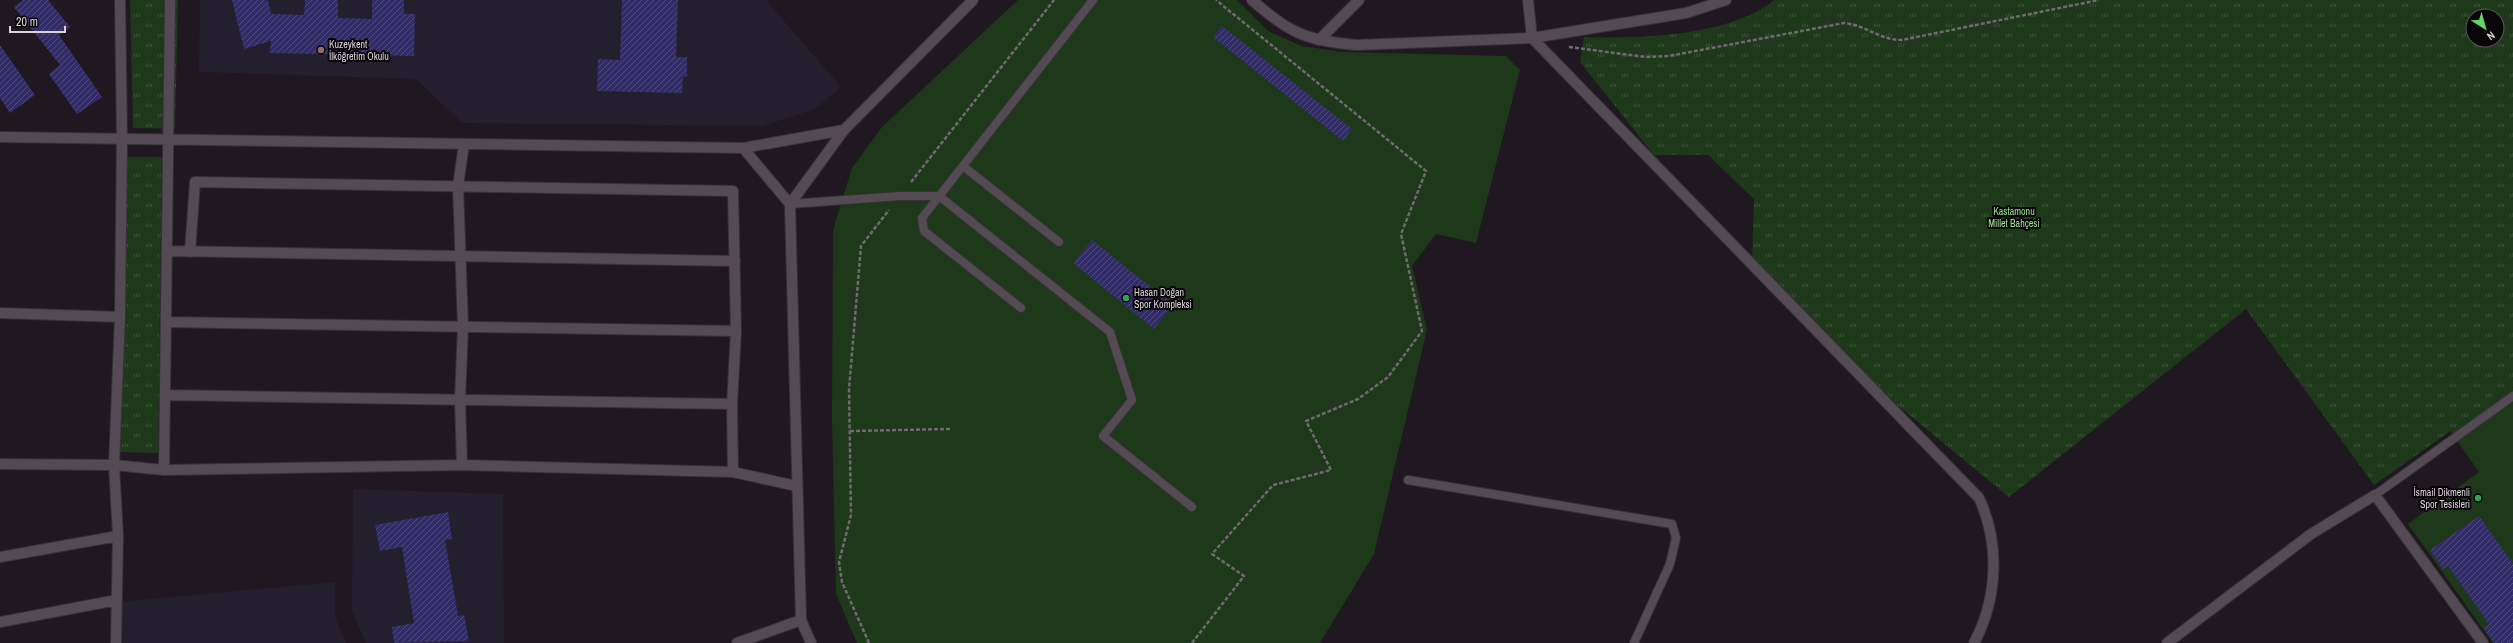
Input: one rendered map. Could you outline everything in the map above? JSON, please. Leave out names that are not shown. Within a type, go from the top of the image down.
[{"type":"street","points":[[116,643],[118,536],[114,465],[120,317],[122,139],[120,0]]},
{"type":"street","points":[[164,470],[170,0]]},
{"type":"street","points":[[809,642],[801,620],[796,486],[790,204],[844,130],[973,0]]},
{"type":"street","points":[[1252,0],[1278,24],[1298,35],[1319,40],[1357,45],[1532,38],[1686,13],[1726,0]]},
{"type":"street","points":[[1319,40],[1359,0]]},
{"type":"street","points":[[1528,0],[1532,38],[1979,498],[1988,518],[1993,548],[1992,591],[1974,643]]},
{"type":"street","points":[[0,137],[743,148],[844,130]]},
{"type":"street","points":[[462,465],[460,400],[463,327],[462,256],[458,186],[464,144]]},
{"type":"street","points":[[743,148],[790,204]]},
{"type":"street","points":[[190,252],[196,182],[733,191],[736,331],[732,404],[733,472]]},
{"type":"street","points":[[167,251],[735,261]]},
{"type":"street","points":[[0,313],[120,317]]},
{"type":"street","points":[[166,322],[736,331]]},
{"type":"street","points":[[165,395],[732,404]]},
{"type":"street","points":[[0,464],[114,465],[164,470],[462,465],[733,472],[796,486]]},
{"type":"street","points":[[2167,643],[2311,534],[2375,496],[2483,643]]},
{"type":"street","points":[[0,557],[118,536]]},
{"type":"street","points":[[0,622],[117,600]]},
{"type":"street","points":[[737,643],[801,620]]},
{"type":"lane","points":[[1021,308],[924,231],[922,218],[1094,0]]},
{"type":"lane","points":[[963,166],[1059,242]]},
{"type":"lane","points":[[790,204],[900,196],[940,196],[1110,332],[1132,400],[1103,436],[1192,507]]},
{"type":"lane","points":[[2375,496],[2513,396]]},
{"type":"lane","points":[[1408,480],[1672,524],[1676,538],[1670,564],[1634,643]]},
{"type":"path","points":[[869,643],[842,582],[839,562],[851,515],[849,389],[861,246],[1054,0]]},
{"type":"path","points":[[1192,643],[1244,576],[1212,554],[1273,486],[1331,470],[1306,421],[1358,399],[1388,377],[1422,332],[1401,234],[1426,171],[1216,0]]},
{"type":"path","points":[[1563,46],[1582,50],[1664,56],[1844,23],[1857,24],[1884,39],[1902,40],[2099,0]]},
{"type":"path","points":[[850,432],[950,430]]},
{"type":"shaded area","points":[[200,0],[766,0],[841,87],[815,109],[763,126],[462,123],[416,79],[199,72]]},
{"type":"shaded area","points":[[353,489],[503,494],[504,643],[366,643],[352,611]]},
{"type":"shaded area","points":[[335,582],[335,617],[346,643],[118,643],[118,602]]},
{"type":"green space","points":[[130,0],[178,0],[175,129],[133,128]]},
{"type":"green space","name":"Hasan Doğan Spor Kompleksi","points":[[1018,0],[1237,0],[1268,31],[1302,46],[1343,52],[1506,56],[1520,70],[1476,243],[1436,234],[1412,266],[1427,330],[1374,554],[1320,643],[857,643],[836,594],[832,420],[833,230],[852,168],[882,127]]},
{"type":"green space","name":"Kastamonu Millet Bahçesi","points":[[1774,0],[2513,0],[2513,387],[2374,485],[2246,309],[2009,497],[1896,404],[1752,260],[1754,199],[1708,155],[1654,155],[1580,62],[1584,37],[1657,36],[1710,28],[1734,21],[1756,12]]},
{"type":"green space","points":[[122,157],[162,157],[158,453],[117,452]]},
{"type":"green space","name":"İsmail Dikmenli Spor Tesisleri","points":[[2513,387],[2513,643],[2493,643],[2408,524],[2479,472],[2450,431]]},
{"type":"building","points":[[23,0],[48,0],[70,27],[59,35],[102,97],[77,114],[49,74],[60,65],[14,7]]},
{"type":"building","points":[[232,0],[268,0],[271,14],[304,15],[305,0],[338,0],[338,18],[372,19],[372,0],[404,0],[404,14],[415,14],[414,56],[270,53],[271,41],[244,49]]},
{"type":"building","points":[[622,0],[678,0],[676,57],[687,57],[687,76],[683,77],[682,93],[597,91],[598,59],[620,60]]},
{"type":"building","points":[[1222,26],[1352,129],[1343,141],[1213,37]]},
{"type":"building","points":[[0,45],[35,95],[10,113],[0,98]]},
{"type":"building","points":[[1092,240],[1173,305],[1154,329],[1073,263]]},
{"type":"building","points":[[448,512],[452,539],[445,540],[458,616],[464,615],[469,641],[394,643],[392,627],[414,623],[402,547],[380,551],[375,525]]},
{"type":"building","points":[[2479,516],[2513,564],[2513,643],[2494,643],[2484,628],[2489,624],[2448,566],[2443,569],[2430,550]]},
{"type":"place","name":"Kuzeykent İlköğretim Okulu","points":[[321,50]]},
{"type":"place","name":"Hasan Doğan Spor Kompleksi","points":[[1126,298]]},
{"type":"place","name":"İsmail Dikmenli Spor Tesisleri","points":[[2478,498]]}]
